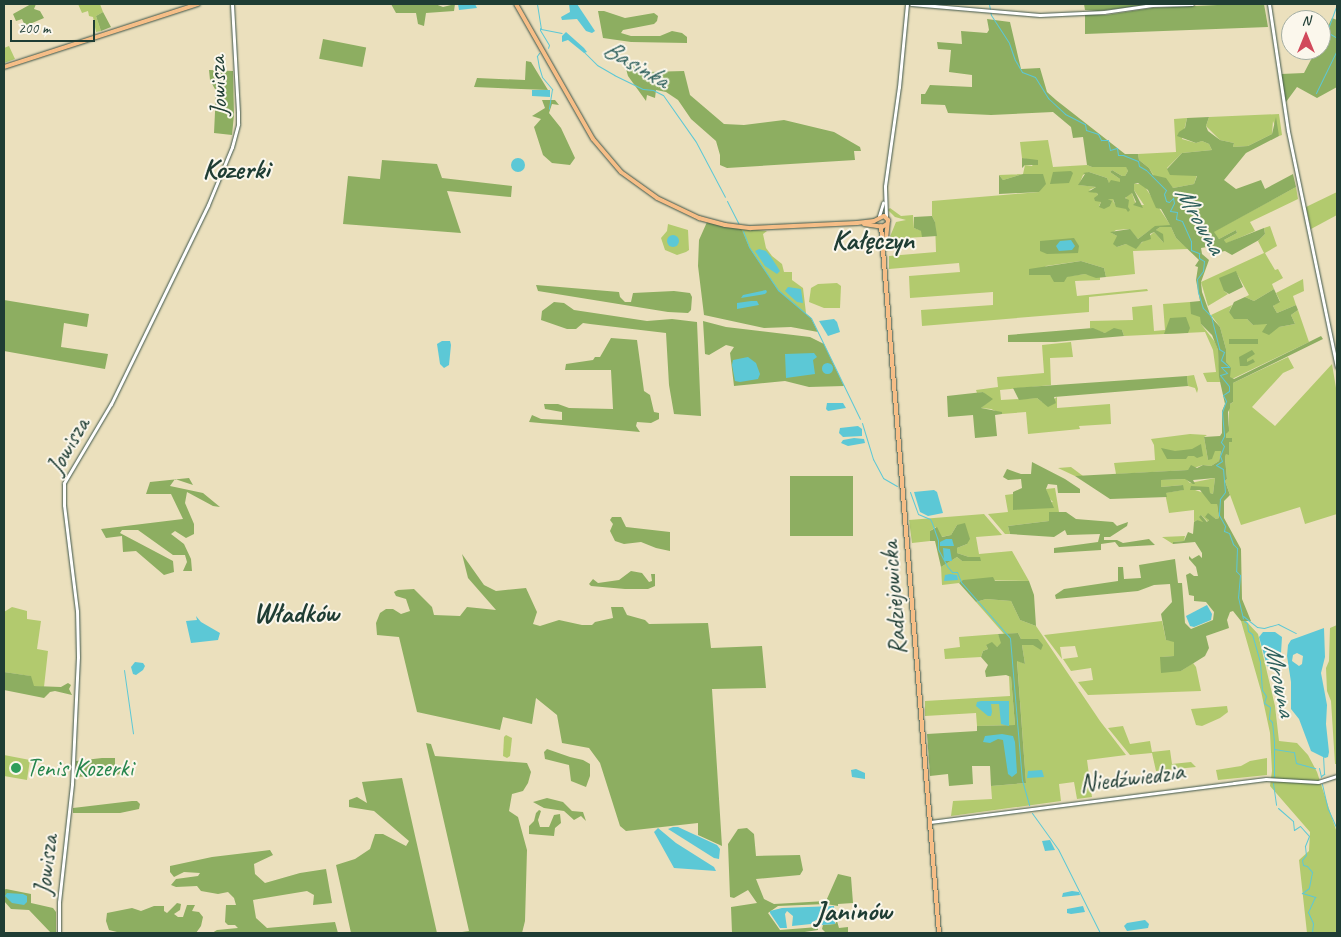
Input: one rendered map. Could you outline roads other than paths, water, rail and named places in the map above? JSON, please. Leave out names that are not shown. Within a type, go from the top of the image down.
[{"type":"main road","points":[[4,67],[198,4]]},
{"type":"main road","points":[[516,4],[593,138],[621,172],[656,198],[699,218],[742,227],[776,229],[857,223],[886,216]]},
{"type":"main road","name":"Radziejowicka","points":[[884,260],[888,220],[886,216]]},
{"type":"main road","name":"Radziejowicka","points":[[878,218],[884,260],[939,933]]},
{"type":"main road","points":[[857,223],[880,226],[887,224]]},
{"type":"main road","points":[[865,224],[878,229],[882,243]]},
{"type":"street","name":"Jowisza","points":[[59,933],[59,902],[72,784],[78,657],[77,611],[64,505],[64,483],[111,404],[208,205],[232,147],[238,124],[238,112],[232,4]]},
{"type":"street","points":[[878,218],[884,198],[902,66],[907,4]]},
{"type":"street","points":[[911,4],[994,9],[1046,15],[1104,12],[1152,5],[1192,4]]},
{"type":"street","points":[[1268,4],[1283,102],[1337,367]]},
{"type":"street","points":[[884,198],[886,216]]},
{"type":"street","name":"Niedźwiedzia","points":[[930,822],[1234,783],[1276,780],[1318,782],[1337,776]]},
{"type":"water","points":[[458,4],[475,4],[477,8],[459,10]]},
{"type":"water","points":[[569,4],[577,4],[595,31],[592,33],[586,31],[577,19],[562,20],[561,17],[570,12]]},
{"type":"water","points":[[566,32],[587,52],[584,53],[568,40],[562,42],[562,36]]},
{"type":"water","points":[[532,90],[550,90],[550,97],[532,96]]},
{"type":"water","points":[[518,158],[523,160],[525,165],[523,170],[518,172],[513,170],[511,165],[513,160]]},
{"type":"water","points":[[673,235],[679,241],[673,247],[667,241]]},
{"type":"water","points":[[1071,240],[1075,246],[1072,250],[1059,251],[1056,246],[1060,241]]},
{"type":"water","points":[[759,249],[766,251],[771,257],[780,271],[777,274],[765,266],[755,251]]},
{"type":"water","points":[[788,287],[801,289],[803,303],[797,302],[785,291]]},
{"type":"water","points":[[766,290],[765,294],[741,298],[743,295]]},
{"type":"water","points":[[757,301],[759,305],[737,309],[737,303]]},
{"type":"water","points":[[834,319],[840,332],[828,336],[819,321]]},
{"type":"water","points":[[442,341],[450,341],[451,345],[449,365],[444,368],[440,364],[437,344]]},
{"type":"water","points":[[814,353],[817,357],[813,360],[815,374],[786,378],[785,354]]},
{"type":"water","points":[[748,357],[756,363],[760,374],[758,379],[735,381],[733,360]]},
{"type":"water","points":[[827,362],[833,368],[827,374],[821,368]]},
{"type":"water","points":[[827,403],[843,403],[846,408],[828,411],[826,409]]},
{"type":"water","points":[[858,426],[862,429],[862,436],[843,437],[839,433],[840,428]]},
{"type":"water","points":[[864,439],[865,443],[848,446],[841,443],[843,440]]},
{"type":"water","points":[[934,490],[937,492],[943,513],[928,516],[920,512],[914,492]]},
{"type":"water","points":[[952,539],[954,546],[940,546],[940,542]]},
{"type":"water","points":[[943,548],[950,549],[952,561],[944,561]]},
{"type":"water","points":[[945,575],[957,575],[958,580],[944,581]]},
{"type":"water","points":[[1207,605],[1212,614],[1211,620],[1194,627],[1190,626],[1186,616]]},
{"type":"water","points":[[196,616],[201,622],[220,633],[218,640],[191,643],[186,621],[197,620]]},
{"type":"water","points":[[1324,628],[1325,657],[1321,673],[1327,705],[1326,724],[1329,752],[1328,757],[1325,758],[1311,751],[1299,719],[1291,709],[1291,682],[1287,656],[1288,645],[1291,640]],"holes":[[[1297,653],[1303,656],[1302,664],[1299,666],[1292,661],[1293,655]]]},
{"type":"water","points":[[1263,632],[1275,632],[1282,637],[1280,670],[1267,666],[1259,637]]},
{"type":"water","points":[[135,662],[143,663],[145,666],[136,675],[133,674],[131,667]]},
{"type":"water","points":[[1009,701],[1009,726],[1001,724],[999,704],[991,704],[991,716],[988,716],[976,706],[977,702]]},
{"type":"water","points":[[1002,734],[1013,736],[1015,742],[1017,773],[1012,777],[1008,774],[1003,740],[998,739],[990,743],[983,742],[985,736]]},
{"type":"water","points":[[856,769],[865,773],[865,779],[852,777],[851,770]]},
{"type":"water","points":[[1042,770],[1044,777],[1027,778],[1028,771]]},
{"type":"water","points":[[678,827],[717,845],[720,849],[719,859],[714,858],[668,829]]},
{"type":"water","points":[[658,828],[676,843],[714,867],[716,871],[674,868],[654,832]]},
{"type":"water","points":[[1050,840],[1055,850],[1045,851],[1042,841]]},
{"type":"water","points":[[1079,892],[1080,895],[1062,897],[1063,893]]},
{"type":"water","points":[[7,893],[23,894],[27,896],[27,902],[24,905],[12,903],[5,896]]},
{"type":"water","points":[[834,906],[835,924],[821,925],[816,920],[811,924],[792,926],[793,916],[787,911],[785,914],[787,928],[780,928],[770,913],[770,911],[782,908]]},
{"type":"water","points":[[1083,906],[1085,912],[1067,913],[1067,909]]},
{"type":"water","points":[[1145,920],[1149,924],[1148,928],[1127,931],[1124,926],[1127,923]]},
{"type":"waterway","name":"Basinka","points":[[537,4],[541,29],[562,33]]},
{"type":"waterway","name":"Mrowna","points":[[989,4],[991,15],[1009,43],[1022,72],[1035,77],[1048,98],[1065,114],[1085,124],[1086,130],[1098,134],[1101,140],[1108,140],[1110,150],[1117,148],[1118,155],[1138,161],[1139,166],[1146,170],[1166,190],[1164,194],[1166,201],[1169,202],[1173,198],[1174,203],[1170,211],[1177,212],[1176,219],[1182,221],[1191,241],[1191,250],[1199,253],[1199,258],[1204,261],[1203,271],[1197,279],[1198,292],[1203,308],[1211,316],[1219,349],[1224,352],[1221,360],[1229,367],[1221,367],[1227,373],[1220,375],[1229,386],[1229,391],[1223,395],[1226,401],[1222,412],[1224,436],[1221,442],[1224,446],[1220,456],[1222,461],[1216,465],[1223,469],[1225,492],[1220,499],[1219,515],[1225,526],[1224,531],[1229,533],[1233,544],[1237,548],[1236,571],[1240,575],[1238,597],[1243,618]]},
{"type":"waterway","points":[[1337,4],[1327,32],[1337,38]]},
{"type":"waterway","points":[[540,28],[549,45],[548,48]]},
{"type":"waterway","points":[[1316,93],[1337,50]]},
{"type":"waterway","name":"Basinka","points":[[584,52],[597,65],[614,75],[643,89],[653,90],[663,95],[696,142],[725,197]]},
{"type":"waterway","points":[[539,53],[537,56],[542,77],[552,89],[549,109]]},
{"type":"waterway","points":[[727,201],[738,223]]},
{"type":"waterway","name":"Basinka","points":[[743,231],[749,247],[778,290],[811,318],[860,419]]},
{"type":"waterway","points":[[862,423],[873,459],[883,478],[897,486]]},
{"type":"waterway","points":[[910,492],[918,514],[930,519],[938,540],[938,549],[947,566],[952,572],[957,572],[961,582],[1010,638],[1022,780],[1029,805]]},
{"type":"waterway","name":"Mrowna","points":[[1243,616],[1257,627],[1264,628],[1278,624],[1296,633]]},
{"type":"waterway","name":"Mrowna","points":[[1244,621],[1247,623],[1248,631],[1252,634],[1260,662],[1262,690],[1266,696],[1264,703],[1270,707],[1269,719],[1272,722],[1274,741],[1274,777]]},
{"type":"waterway","points":[[124,670],[133,733]]},
{"type":"waterway","name":"Mrowna","points":[[1274,749],[1294,752],[1296,763],[1315,768]]},
{"type":"waterway","name":"Mrowna","points":[[1321,776],[1324,774],[1323,757]]},
{"type":"waterway","name":"Mrowna","points":[[1319,768],[1321,777]]},
{"type":"waterway","name":"Mrowna","points":[[1273,783],[1276,805]]},
{"type":"waterway","name":"Mrowna","points":[[1322,784],[1328,809],[1337,829]]},
{"type":"waterway","name":"Mrowna","points":[[1278,808],[1293,821],[1294,830],[1300,826],[1309,836],[1305,846],[1306,855],[1302,860],[1303,865],[1307,866],[1312,872],[1309,888],[1302,893],[1315,897],[1308,912],[1313,923],[1312,933]]},
{"type":"waterway","points":[[1032,813],[1058,849],[1100,933]]},
{"type":"place","name":"Tenis Kozerki","points":[[16,768]]},
{"type":"district","name":"Kozerki","points":[[236,169]]},
{"type":"district","name":"Kałęczyn","points":[[873,240]]},
{"type":"district","name":"Władków","points":[[296,613]]},
{"type":"district","name":"Janinów","points":[[853,911]]}]
